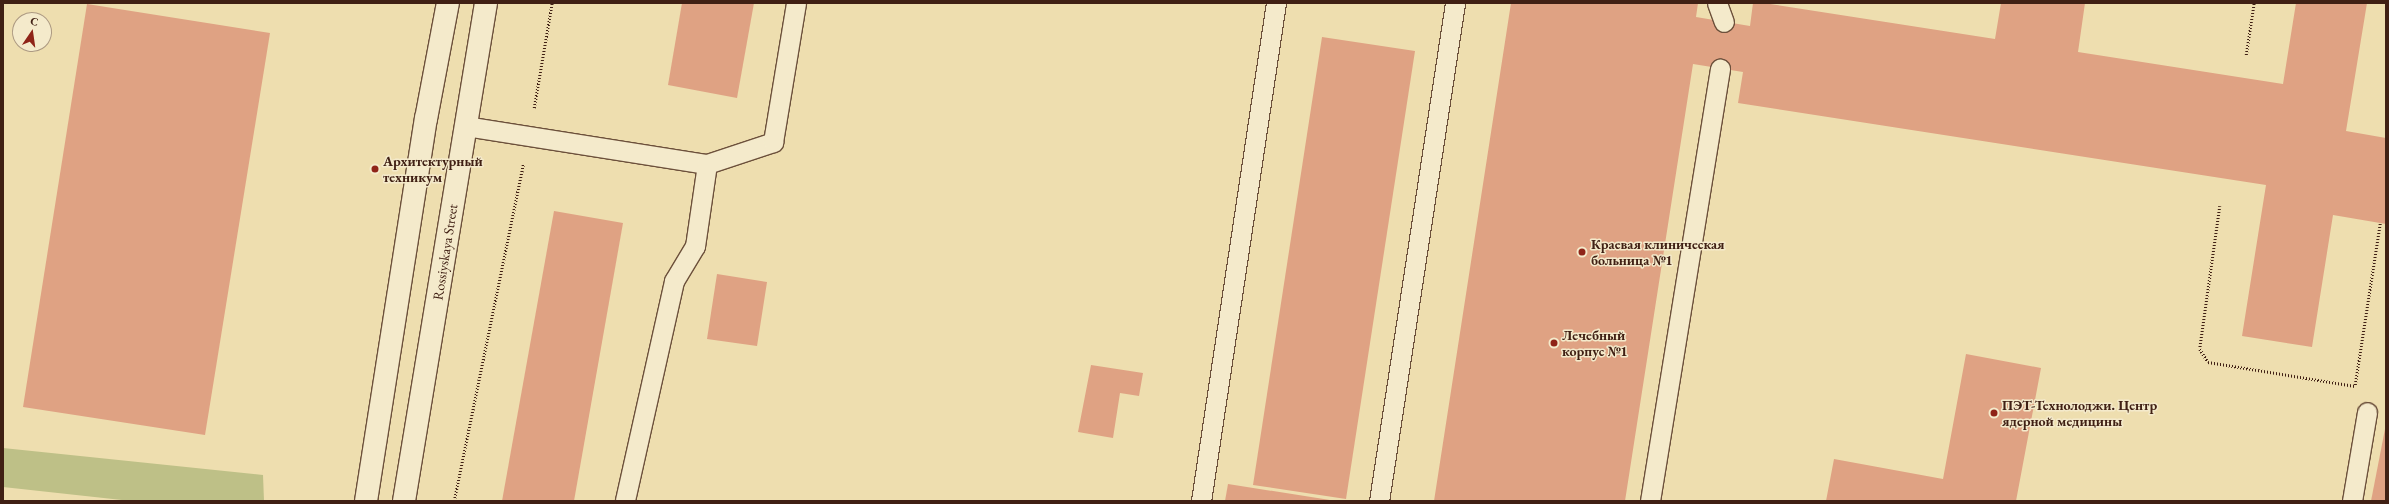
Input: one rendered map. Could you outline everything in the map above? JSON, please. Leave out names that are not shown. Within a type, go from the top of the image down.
[{"type":"main road","name":"Rossiyskaya Street","points":[[404,501],[486,3]]},
{"type":"main road","points":[[366,501],[426,119],[446,5]]},
{"type":"lane","points":[[466,126],[707,164],[772,142],[796,3]]},
{"type":"lane","points":[[1201,501],[1276,3]]},
{"type":"lane","points":[[1379,501],[1455,3]]},
{"type":"lane","points":[[1717,3],[1724,22]]},
{"type":"lane","points":[[1650,501],[1720,69]]},
{"type":"lane","points":[[625,501],[674,281],[695,246],[707,164]]},
{"type":"lane","points":[[2352,501],[2367,412]]},
{"type":"path","points":[[454,501],[529,135],[552,3]]},
{"type":"path","points":[[2246,55],[2254,3]]},
{"type":"path","points":[[2220,206],[2200,349],[2208,362],[2355,386]]},
{"type":"path","points":[[2354,393],[2380,223]]},
{"type":"green space","points":[[3,448],[263,475],[264,501],[131,501],[3,487]]},
{"type":"building","points":[[682,3],[754,3],[737,98],[668,85]]},
{"type":"building","name":"Лечебный корпус №1","points":[[1511,3],[1698,3],[1696,17],[1750,26],[1753,3],[1764,3],[1995,39],[2001,3],[2085,3],[2078,52],[2283,84],[2296,3],[2367,3],[2346,131],[2386,138],[2386,224],[2333,215],[2312,347],[2242,336],[2266,185],[1738,103],[1743,72],[1693,64],[1625,501],[1434,501]]},
{"type":"building","points":[[87,4],[270,33],[205,435],[23,407]]},
{"type":"building","points":[[1322,37],[1415,51],[1346,499],[1253,485]]},
{"type":"building","points":[[554,211],[623,223],[574,501],[502,501]]},
{"type":"building","points":[[717,274],[767,282],[757,346],[707,339]]},
{"type":"building","name":"ПЭТ-Технолоджи. Центр ядерной медицины","points":[[1966,354],[2041,368],[2016,501],[1826,501],[1834,459],[1943,479]]},
{"type":"building","points":[[1091,365],[1143,373],[1139,396],[1120,393],[1113,438],[1078,432]]},
{"type":"building","points":[[2385,429],[2386,501],[2371,501]]},
{"type":"building","points":[[1228,484],[1330,500],[1330,501],[1225,501]]},
{"type":"place","name":"Архитектурный техникум","points":[[375,169]]},
{"type":"place","name":"Краевая клиническая больница №1","points":[[1582,252]]},
{"type":"place","name":"Лечебный корпус №1","points":[[1554,343]]},
{"type":"place","name":"ПЭТ-Технолоджи. Центр ядерной медицины","points":[[1994,413]]}]
